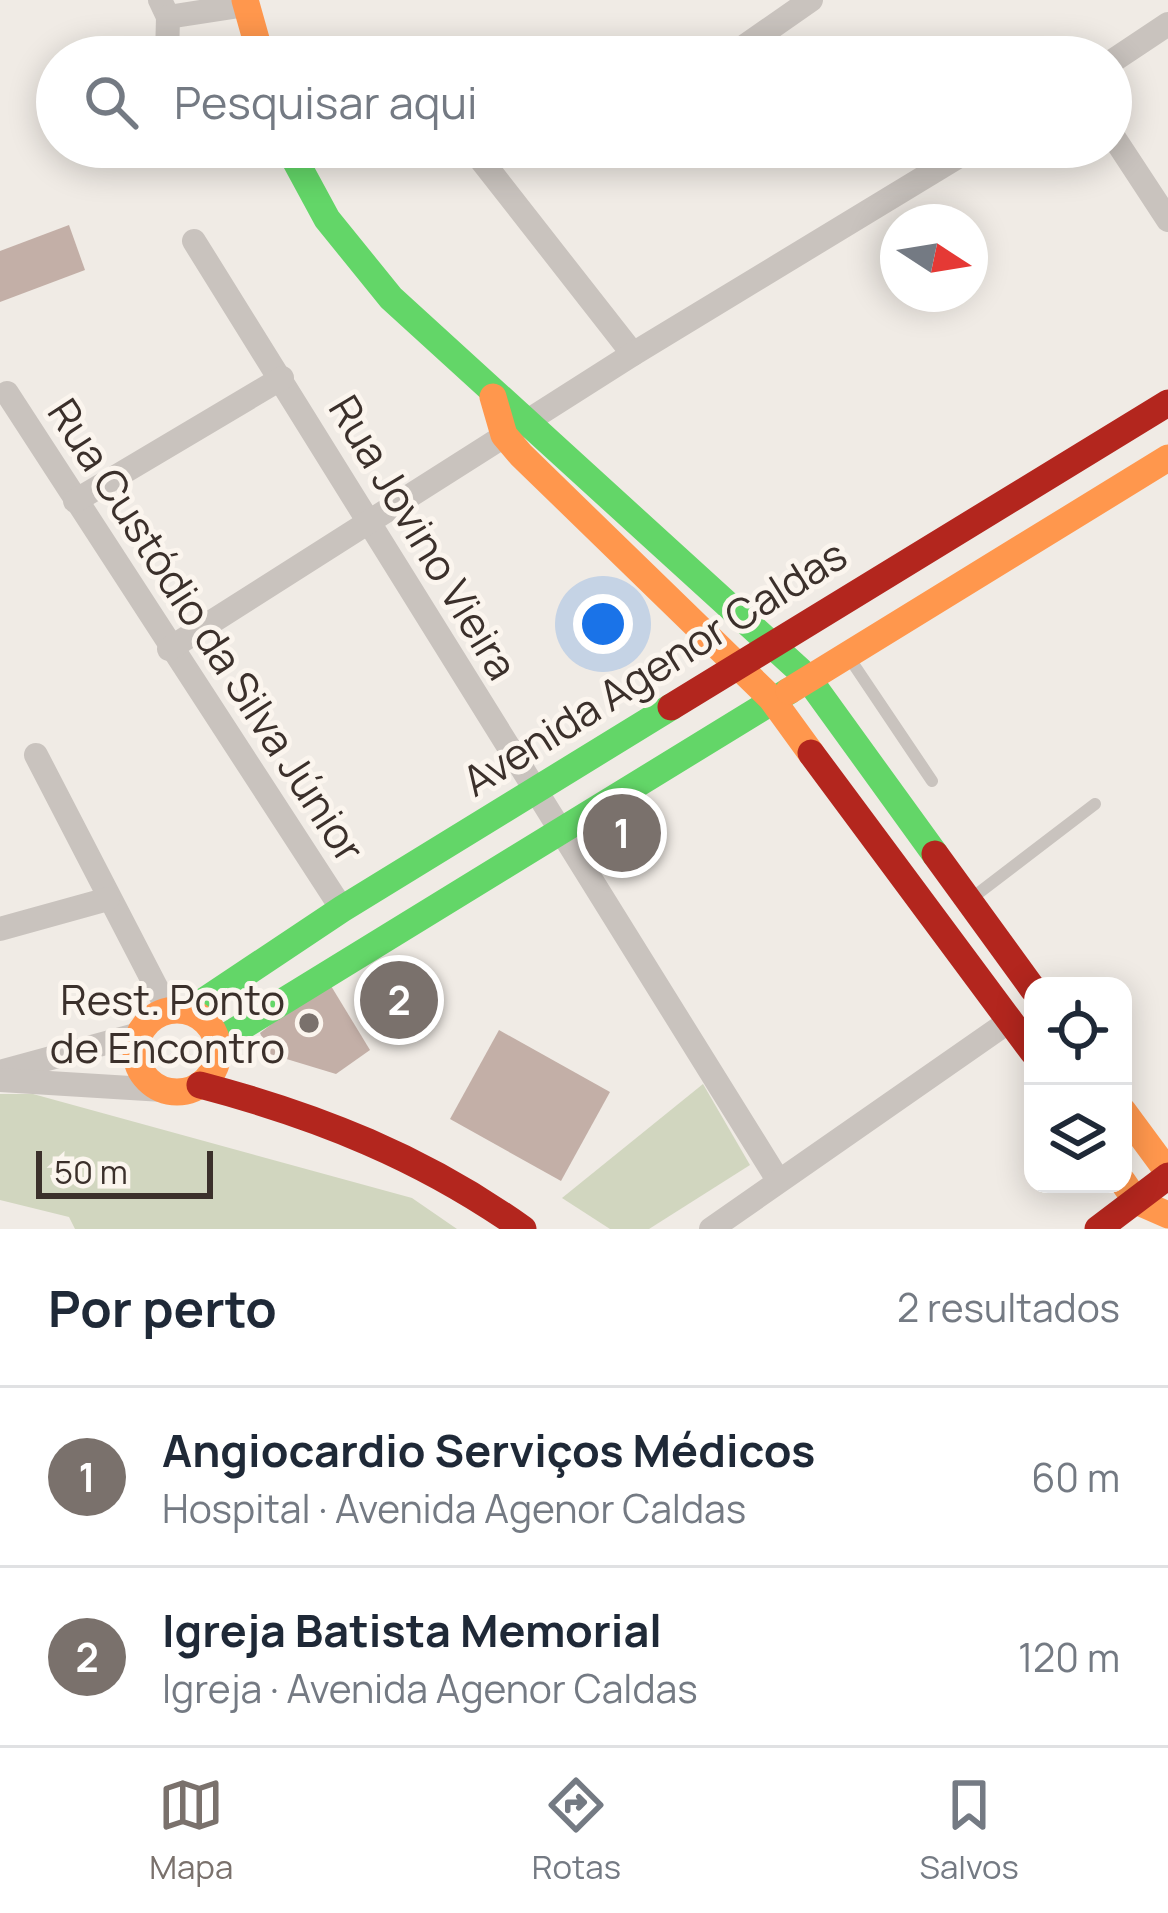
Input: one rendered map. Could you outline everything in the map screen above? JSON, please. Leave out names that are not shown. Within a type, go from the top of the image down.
[{"type":"street","points":[[759,36],[811,0]]},
{"type":"street","points":[[164,8],[245,3],[255,36]]},
{"type":"street","points":[[1132,48],[1168,23]]},
{"type":"street","points":[[1132,166],[1168,220]]},
{"type":"street","points":[[299,168],[322,213],[371,273],[493,397],[530,419],[807,677],[1024,977]]},
{"type":"street","points":[[487,168],[633,354]]},
{"type":"street","points":[[169,649],[633,354],[939,168]]},
{"type":"street","name":"Rua Jovino Vieira","points":[[194,241],[778,1180]]},
{"type":"street","points":[[75,501],[282,378]]},
{"type":"street","name":"Rua Custódio da Silva Júnior","points":[[7,393],[342,909]]},
{"type":"street","points":[[493,397],[504,435],[770,698],[1024,1039]]},
{"type":"street","name":"Avenida Agenor Caldas","points":[[178,1011],[770,643],[1168,403]]},
{"type":"street","name":"Avenida Agenor Caldas","points":[[218,1042],[770,698],[1168,458]]},
{"type":"street","points":[[1037,482],[1059,524]]},
{"type":"street","points":[[36,755],[108,899],[178,1011]]},
{"type":"street","points":[[0,928],[108,899]]},
{"type":"street","points":[[0,1076],[182,1092],[200,1085],[215,1066],[218,1042],[207,1022],[178,1011],[150,1019],[139,1034],[136,1057],[145,1077],[163,1090]]},
{"type":"street","points":[[711,1229],[1010,1020]]},
{"type":"street","points":[[0,1076],[139,1034]]},
{"type":"street","points":[[200,1085],[299,1109],[394,1146],[466,1186],[523,1229]]},
{"type":"street","points":[[1132,1124],[1168,1174],[1132,1190]]},
{"type":"street","points":[[1132,1192],[1168,1215]]},
{"type":"street","points":[[1098,1229],[1128,1193]]},
{"type":"lane","points":[[846,652],[932,781]]},
{"type":"lane","points":[[970,901],[1095,804]]},
{"type":"green space","points":[[703,1084],[750,1165],[649,1229],[610,1229],[562,1198]]},
{"type":"green space","points":[[0,1094],[33,1094],[412,1198],[457,1229],[75,1229],[69,1217],[0,1200]]},
{"type":"building","points":[[69,225],[85,270],[0,302],[0,251]]},
{"type":"building","name":"Rest. Ponto de Encontro","points":[[328,981],[370,1050],[336,1074],[270,1054],[260,1033]]},
{"type":"building","points":[[499,1030],[610,1092],[561,1181],[450,1119]]},
{"type":"traffic: fast","points":[[299,168],[327,219],[391,298],[807,677],[935,854]]},
{"type":"traffic: fast","points":[[217,1042],[789,691]]},
{"type":"traffic: fast","points":[[189,1011],[342,909],[671,707]]},
{"type":"traffic: slow","points":[[245,0],[255,36]]},
{"type":"traffic: slow","points":[[493,397],[504,435],[521,455],[771,698],[811,753]]},
{"type":"traffic: slow","points":[[789,691],[1168,458]]},
{"type":"traffic: slow","points":[[177,1010],[206,1022],[218,1051],[206,1080],[177,1092],[148,1080],[136,1051],[148,1022],[177,1010]]},
{"type":"traffic: slow","points":[[1132,1123],[1168,1172]]},
{"type":"traffic: slow","points":[[1131,1193],[1136,1201],[1168,1215]]},
{"type":"traffic: jam","points":[[671,707],[1168,403]]},
{"type":"traffic: jam","points":[[811,753],[1024,1040]]},
{"type":"traffic: jam","points":[[935,854],[1024,977]]},
{"type":"traffic: jam","points":[[200,1085],[368,1142],[447,1181],[523,1229]]},
{"type":"traffic: jam","points":[[1098,1229],[1168,1176]]},
{"type":"place","name":"Angiocardio Serviços Médicos","points":[[622,833]]},
{"type":"place","name":"Igreja Batista Memorial","points":[[399,1000]]},
{"type":"place","name":"Rest. Ponto de Encontro","points":[[309,1023]]}]
